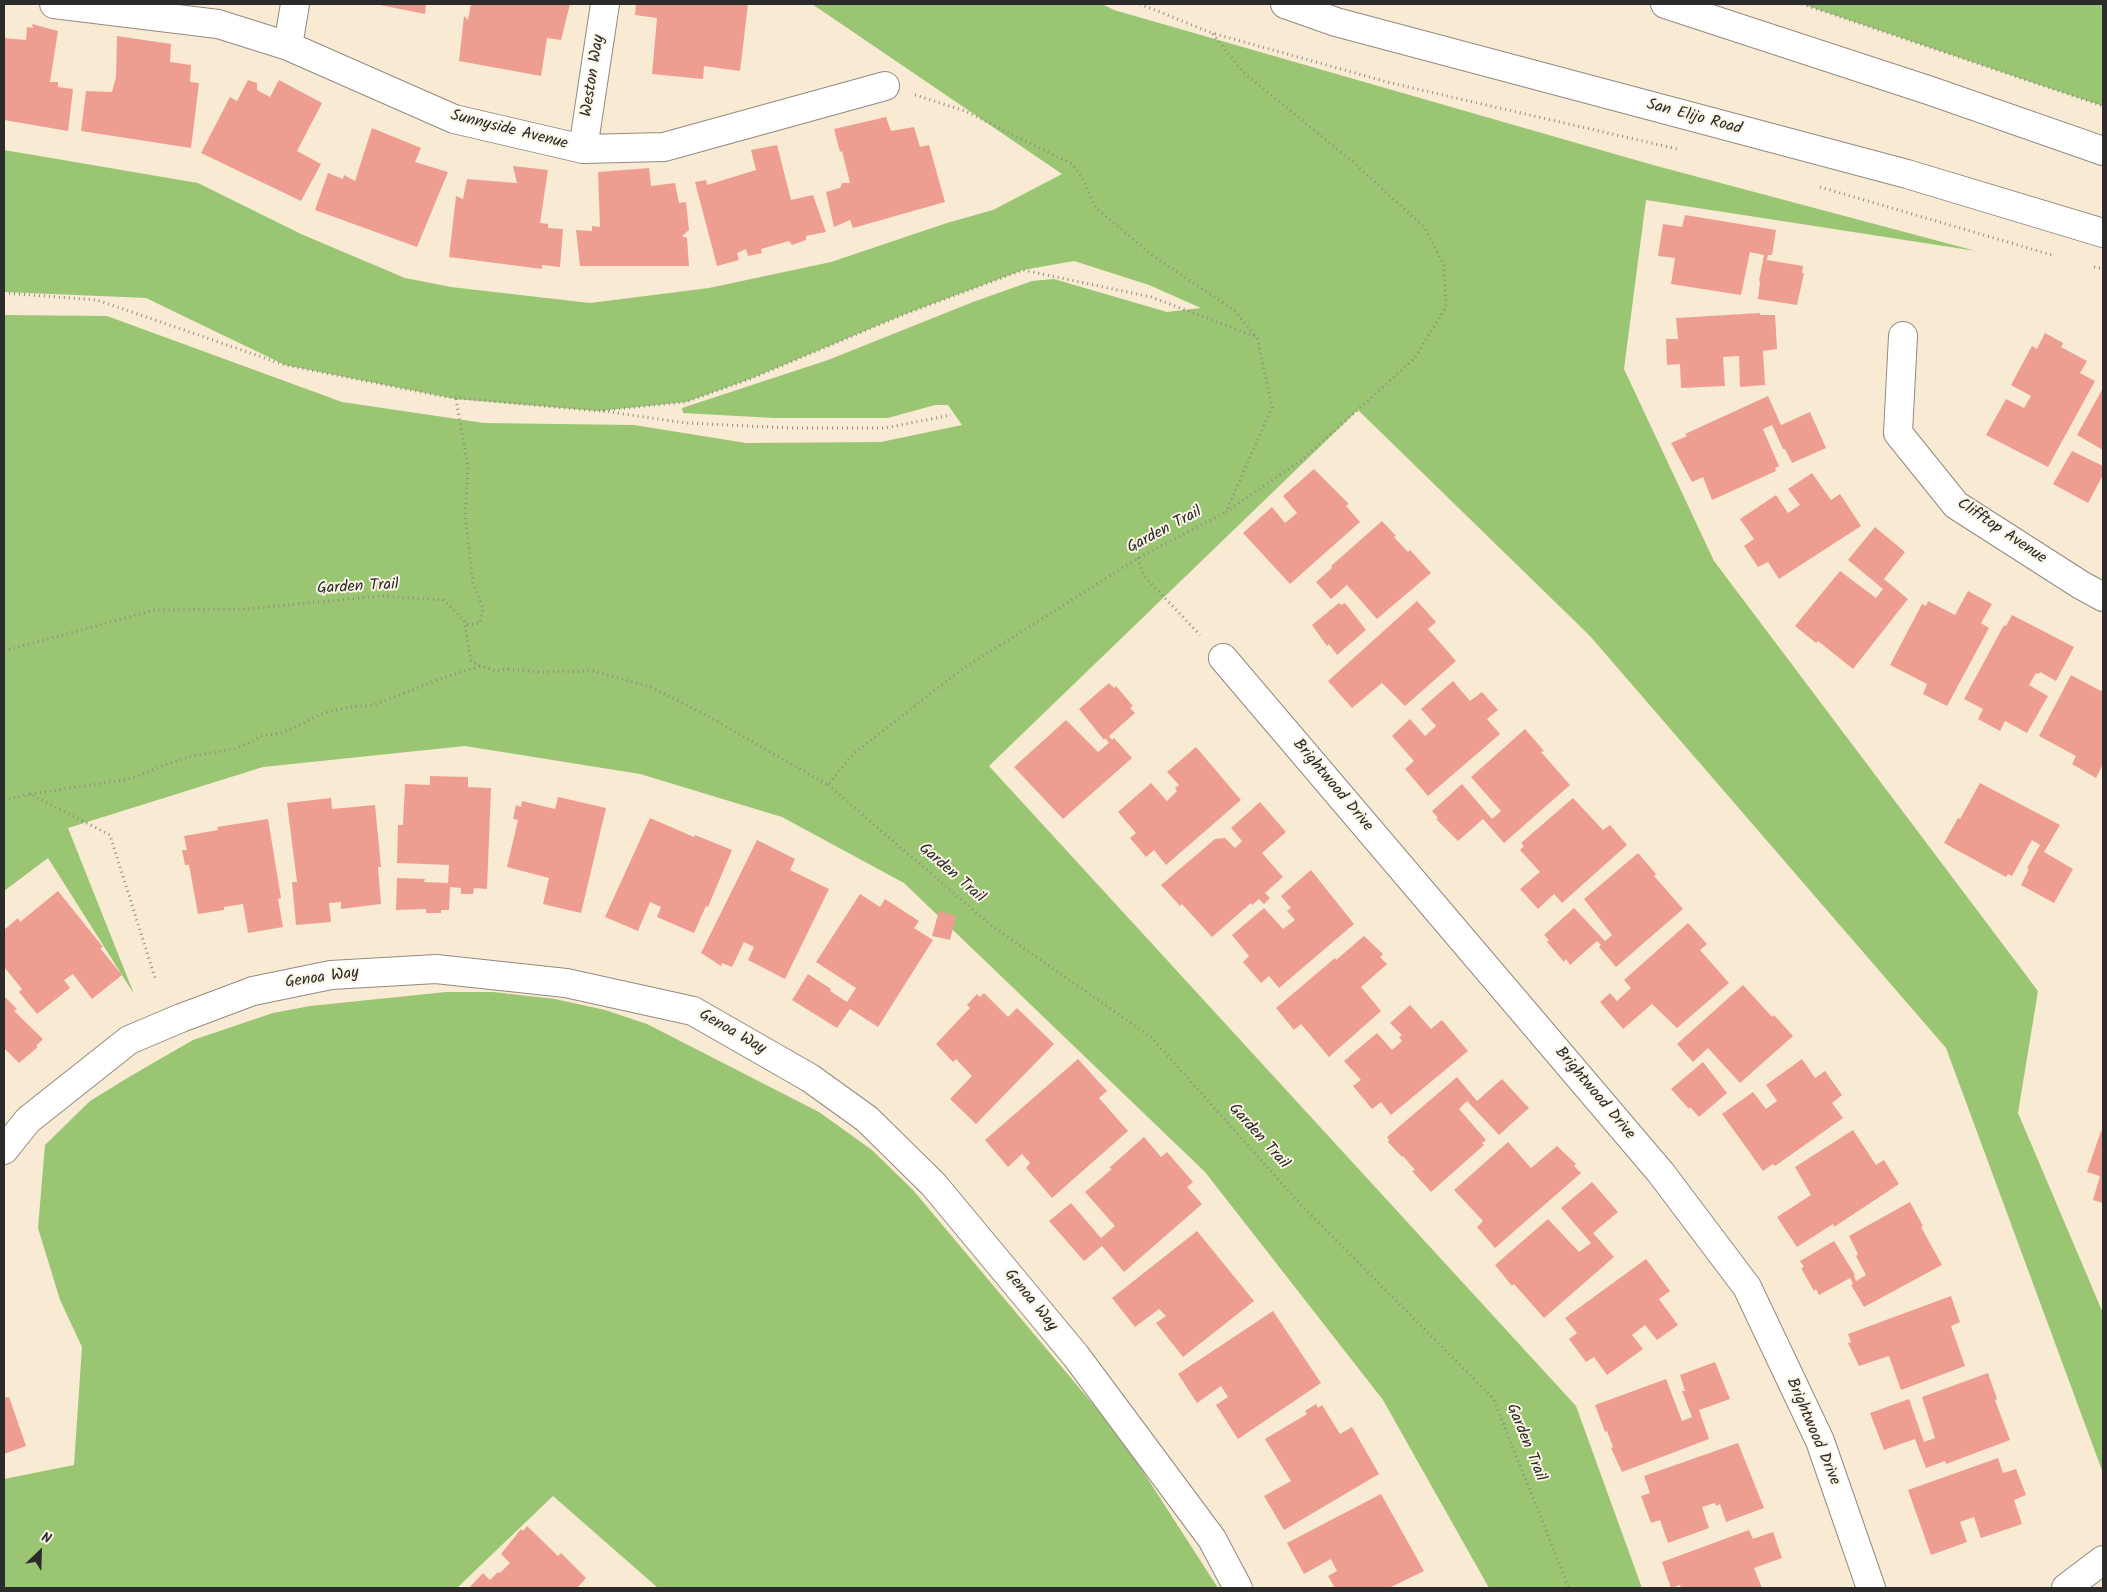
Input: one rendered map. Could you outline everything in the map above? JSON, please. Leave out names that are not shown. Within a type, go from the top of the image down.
[{"type":"street","name":"Sunnyside Avenue","points":[[54,4],[218,24],[288,46],[454,120],[583,149],[664,147],[885,86]]},
{"type":"street","points":[[288,46],[295,4]]},
{"type":"street","name":"Weston Way","points":[[583,149],[605,4]]},
{"type":"street","name":"San Elijo Road","points":[[1285,4],[1336,22],[1907,174],[2103,233]]},
{"type":"street","points":[[1666,4],[1931,91],[2103,152]]},
{"type":"street","name":"Clifftop Avenue","points":[[1903,336],[1898,433],[1956,505],[2103,597]]},
{"type":"street","name":"Brightwood Drive","points":[[1223,658],[1661,1173],[1747,1287],[1820,1441],[1871,1588]]},
{"type":"street","name":"Genoa Way","points":[[4,1150],[28,1120],[129,1040],[180,1018],[263,989],[331,975],[436,969],[566,983],[693,1011],[810,1078],[868,1119],[934,1185],[1094,1380],[1212,1538],[1238,1588]]},
{"type":"street","points":[[2066,1588],[2103,1560]]},
{"type":"path","points":[[1140,4],[1212,32],[1391,83],[1678,149]]},
{"type":"path","points":[[1802,4],[2103,106]]},
{"type":"path","name":"Garden Trail","points":[[828,785],[853,754],[961,670],[1138,558],[1226,512],[1303,459],[1414,359],[1446,307],[1444,265],[1425,228],[1353,162],[1242,71],[1212,32]]},
{"type":"path","points":[[885,86],[965,111],[1072,164],[1081,176],[1096,208],[1152,255],[1235,311],[1257,338],[1272,406],[1226,512]]},
{"type":"path","points":[[1818,187],[2057,256]]},
{"type":"path","points":[[2085,264],[2103,269]]},
{"type":"path","points":[[598,411],[686,402],[750,379],[905,314],[1023,270],[1152,297],[1257,338]]},
{"type":"path","points":[[4,293],[97,300],[285,365],[456,399],[598,411],[686,423],[791,428],[885,428],[951,415]]},
{"type":"path","points":[[456,399],[468,468],[466,514],[473,583],[483,608],[480,623],[465,625]]},
{"type":"path","points":[[1138,558],[1144,576],[1223,658]]},
{"type":"path","name":"Garden Trail","points":[[4,651],[154,610],[247,609],[379,596],[443,600],[464,620],[471,661],[480,666],[495,671],[593,672],[651,687],[704,714],[828,785],[992,926],[1151,1036],[1304,1207],[1493,1398],[1569,1588]]},
{"type":"path","points":[[4,800],[30,794],[124,780],[142,775],[167,764],[193,756],[234,749],[254,742],[261,736],[282,733],[324,714],[349,707],[374,705],[440,679],[480,666]]},
{"type":"path","points":[[30,794],[110,835],[155,978]]},
{"type":"green space","points":[[812,4],[1102,4],[1114,10],[1653,165],[1976,251],[1646,200],[1624,369],[1714,561],[2038,991],[2018,1113],[2103,1313],[2103,1473],[1946,1048],[1590,636],[1358,410],[989,766],[1576,1406],[1642,1588],[1489,1588],[1383,1400],[1205,1172],[904,883],[782,817],[640,774],[465,746],[263,767],[68,828],[134,994],[48,858],[4,891],[4,315],[107,316],[342,402],[484,423],[634,425],[746,443],[881,442],[962,425],[948,405],[935,405],[888,418],[774,418],[683,413],[682,408],[828,360],[973,302],[1032,281],[1054,279],[1167,312],[1201,308],[1149,285],[1074,261],[1023,270],[905,314],[750,379],[686,402],[598,411],[456,399],[285,365],[146,298],[4,292],[4,150],[198,183],[301,234],[405,278],[451,287],[590,303],[709,288],[831,262],[947,223],[993,210],[1062,174]]},
{"type":"green space","points":[[1802,4],[2103,4],[2103,106],[2037,84]]},
{"type":"green space","points":[[446,992],[493,992],[555,999],[605,1010],[647,1024],[819,1112],[872,1150],[913,1190],[1102,1415],[1133,1456],[1218,1588],[658,1588],[553,1496],[457,1588],[4,1588],[4,1479],[74,1465],[82,1347],[60,1300],[38,1228],[45,1145],[90,1101],[193,1040],[273,1013],[310,1006]]},
{"type":"building","points":[[375,4],[426,4],[425,14]]},
{"type":"building","points":[[471,4],[570,4],[561,40],[547,38],[541,76],[459,61],[464,16],[468,20]]},
{"type":"building","points":[[636,4],[748,4],[740,71],[704,66],[703,79],[652,74],[657,18],[635,15]]},
{"type":"building","points":[[32,24],[58,31],[50,82],[58,82],[58,87],[73,89],[68,131],[4,120],[4,38],[26,40],[27,27],[33,28]]},
{"type":"building","points":[[117,36],[171,44],[170,62],[191,65],[190,82],[199,83],[191,148],[81,131],[86,91],[112,92],[116,77]]},
{"type":"building","points":[[248,80],[257,83],[257,90],[270,97],[279,80],[322,103],[297,151],[321,164],[301,201],[201,153],[230,97],[237,101]]},
{"type":"building","points":[[886,117],[891,131],[914,127],[920,147],[929,145],[945,202],[853,228],[850,220],[834,227],[826,192],[840,188],[842,183],[850,183],[834,129]]},
{"type":"building","points":[[372,128],[421,148],[415,162],[448,172],[417,247],[315,210],[328,173],[343,179],[344,175],[355,181]]},
{"type":"building","points":[[777,145],[791,200],[813,195],[826,232],[806,236],[806,240],[792,245],[789,241],[761,249],[762,253],[748,256],[746,249],[737,253],[739,260],[717,266],[695,182],[706,180],[707,185],[756,170],[751,150]]},
{"type":"building","points":[[513,166],[548,170],[540,223],[548,224],[548,228],[563,229],[560,267],[542,265],[542,269],[449,257],[456,196],[463,199],[467,179],[517,183]]},
{"type":"building","points":[[649,168],[651,186],[675,183],[679,203],[686,202],[689,230],[682,236],[687,238],[689,266],[580,266],[576,230],[592,231],[592,226],[600,227],[598,172]]},
{"type":"building","points":[[1685,215],[1776,230],[1772,255],[1768,255],[1767,260],[1803,266],[1802,273],[1804,273],[1797,305],[1758,299],[1764,255],[1750,252],[1741,295],[1671,284],[1675,258],[1658,256],[1663,224],[1682,227]]},
{"type":"building","points":[[1760,313],[1760,315],[1775,315],[1777,349],[1763,351],[1765,385],[1740,387],[1739,356],[1723,357],[1725,386],[1681,388],[1680,364],[1667,365],[1666,339],[1678,339],[1676,318]]},
{"type":"building","points":[[2045,333],[2063,343],[2061,347],[2087,361],[2080,373],[2095,381],[2048,467],[1986,435],[2006,399],[2024,408],[2031,396],[2011,385],[2032,346],[2037,349]]},
{"type":"building","points":[[2103,388],[2103,450],[2077,435]]},
{"type":"building","points":[[1768,396],[1781,425],[1810,412],[1826,448],[1792,463],[1772,425],[1763,429],[1779,466],[1775,468],[1776,471],[1712,500],[1703,477],[1692,482],[1671,443],[1687,436],[1685,434]]},
{"type":"building","points":[[2072,451],[2103,466],[2103,475],[2088,503],[2053,484]]},
{"type":"building","points":[[1314,469],[1349,504],[1346,506],[1360,522],[1290,584],[1243,533],[1272,507],[1285,523],[1297,513],[1283,496]]},
{"type":"building","points":[[1812,473],[1831,500],[1840,494],[1861,526],[1779,579],[1768,562],[1758,567],[1744,546],[1754,539],[1740,519],[1776,495],[1788,513],[1800,505],[1788,489]]},
{"type":"building","points":[[1382,521],[1408,552],[1410,550],[1431,573],[1377,619],[1347,585],[1331,599],[1316,582],[1332,568],[1331,566]]},
{"type":"building","points":[[1875,527],[1905,552],[1884,579],[1908,599],[1853,669],[1818,641],[1816,643],[1795,626],[1840,571],[1876,598],[1883,589],[1848,560]]},
{"type":"building","points":[[1968,591],[1992,604],[1981,623],[1989,628],[1947,706],[1923,694],[1927,684],[1890,665],[1922,604],[1926,606],[1928,601],[1955,615]]},
{"type":"building","points":[[1417,601],[1436,622],[1428,629],[1456,661],[1405,706],[1382,683],[1352,708],[1328,681]]},
{"type":"building","points":[[1339,603],[1341,605],[1345,603],[1366,630],[1337,655],[1329,644],[1327,646],[1312,625]]},
{"type":"building","points":[[2012,615],[2074,647],[2056,681],[2040,672],[2039,674],[2036,673],[2029,685],[2048,696],[2027,733],[2005,721],[2000,731],[1978,719],[1983,709],[1964,699],[2004,625],[2006,626]]},
{"type":"building","points":[[2071,675],[2101,691],[2103,688],[2103,764],[2096,778],[2072,764],[2076,756],[2039,736]]},
{"type":"building","points":[[1453,681],[1470,701],[1482,692],[1498,710],[1487,719],[1500,734],[1428,796],[1405,769],[1414,761],[1392,736],[1410,719],[1425,736],[1436,726],[1421,709]]},
{"type":"building","points":[[1109,683],[1114,688],[1116,686],[1133,706],[1130,708],[1135,713],[1109,736],[1112,740],[1114,738],[1132,758],[1063,819],[1014,767],[1066,720],[1098,752],[1109,743],[1105,738],[1104,740],[1079,709]]},
{"type":"building","points":[[1525,729],[1544,751],[1541,752],[1570,785],[1504,843],[1483,819],[1458,841],[1436,819],[1438,818],[1432,811],[1462,784],[1492,819],[1501,811],[1471,777]]},
{"type":"building","points":[[1196,747],[1241,800],[1166,865],[1154,850],[1146,857],[1130,838],[1136,833],[1118,812],[1151,783],[1167,801],[1177,791],[1175,788],[1179,785],[1167,772]]},
{"type":"building","points":[[430,776],[468,777],[468,787],[491,788],[487,889],[474,888],[473,894],[461,894],[461,888],[450,887],[449,910],[441,910],[441,913],[426,913],[426,909],[396,910],[397,878],[425,879],[424,882],[448,883],[449,865],[397,863],[398,825],[403,825],[405,784],[430,785]]},
{"type":"building","points":[[1980,783],[2060,825],[2044,852],[2073,869],[2054,903],[2021,885],[2029,869],[2027,868],[2040,845],[2032,840],[2012,876],[2008,874],[2006,877],[1944,843]]},
{"type":"building","points":[[558,797],[606,808],[581,913],[543,904],[549,878],[507,867],[518,820],[513,819],[516,805],[521,807],[522,801],[555,809]]},
{"type":"building","points":[[331,798],[332,809],[375,805],[381,867],[378,867],[381,904],[341,909],[341,902],[329,903],[331,922],[296,925],[292,882],[297,882],[287,803]]},
{"type":"building","points":[[1573,798],[1603,830],[1610,825],[1627,845],[1562,903],[1554,894],[1538,909],[1520,889],[1540,872],[1520,850],[1524,846],[1521,843]]},
{"type":"building","points":[[1260,802],[1286,832],[1262,853],[1283,877],[1265,893],[1270,898],[1264,904],[1259,899],[1252,905],[1251,903],[1212,937],[1182,904],[1180,906],[1161,885],[1215,839],[1225,838],[1235,848],[1242,841],[1231,828]]},
{"type":"building","points":[[650,818],[694,837],[695,835],[732,850],[708,907],[706,906],[694,933],[657,917],[661,907],[650,902],[638,931],[605,917]]},
{"type":"building","points":[[268,819],[281,898],[278,899],[283,927],[248,933],[243,904],[224,907],[224,910],[198,914],[189,865],[185,865],[182,850],[187,850],[184,836],[218,830],[217,827]]},
{"type":"building","points":[[757,840],[795,859],[790,870],[829,889],[785,979],[748,960],[754,947],[744,942],[732,967],[722,963],[721,966],[701,953]]},
{"type":"building","points":[[1638,853],[1656,874],[1654,876],[1683,909],[1616,967],[1599,947],[1601,945],[1597,941],[1570,965],[1566,959],[1564,962],[1547,942],[1549,940],[1544,935],[1574,908],[1605,941],[1612,935],[1584,899]]},
{"type":"building","points":[[1311,870],[1354,924],[1279,988],[1269,976],[1261,983],[1243,962],[1249,956],[1232,935],[1264,908],[1283,929],[1295,920],[1287,911],[1291,908],[1281,896]]},
{"type":"building","points":[[58,891],[103,947],[100,948],[122,975],[92,999],[73,974],[64,980],[70,988],[37,1014],[19,992],[22,989],[4,967],[4,930],[18,918],[20,922]]},
{"type":"building","points":[[860,894],[880,907],[885,899],[919,921],[914,928],[933,940],[878,1027],[850,1009],[837,1028],[792,1000],[808,974],[847,1002],[856,988],[816,962]]},
{"type":"building","points":[[939,911],[956,916],[950,940],[932,936]]},
{"type":"building","points":[[1688,923],[1707,944],[1700,950],[1729,983],[1677,1028],[1652,1004],[1623,1029],[1600,1002],[1610,993],[1617,1001],[1631,988],[1624,980]]},
{"type":"building","points":[[1364,936],[1383,954],[1380,957],[1387,964],[1361,987],[1381,1011],[1329,1057],[1301,1024],[1294,1030],[1276,1008]]},
{"type":"building","points":[[1743,985],[1772,1017],[1774,1015],[1793,1036],[1740,1083],[1708,1048],[1693,1062],[1677,1044]]},
{"type":"building","points":[[984,993],[1008,1017],[1017,1008],[1054,1044],[976,1124],[950,1099],[972,1076],[956,1059],[953,1062],[936,1044],[970,1008],[967,1005],[977,994],[980,997]]},
{"type":"building","points":[[4,996],[17,1009],[14,1011],[43,1039],[36,1046],[38,1047],[19,1063],[4,1048]]},
{"type":"building","points":[[1410,1005],[1431,1029],[1442,1020],[1468,1051],[1391,1115],[1381,1102],[1372,1109],[1353,1086],[1361,1080],[1344,1061],[1377,1033],[1392,1050],[1402,1041],[1399,1037],[1402,1035],[1390,1023]]},
{"type":"building","points":[[1078,1059],[1107,1091],[1099,1098],[1128,1131],[1052,1198],[1026,1168],[1030,1163],[1022,1154],[1008,1167],[985,1140]]},
{"type":"building","points":[[1802,1059],[1815,1078],[1825,1071],[1842,1095],[1832,1103],[1843,1118],[1775,1166],[1773,1164],[1763,1171],[1722,1114],[1753,1092],[1766,1109],[1777,1101],[1766,1085]]},
{"type":"building","points":[[1703,1062],[1727,1093],[1699,1117],[1671,1089]]},
{"type":"building","points":[[1457,1077],[1477,1101],[1502,1079],[1529,1108],[1499,1135],[1467,1101],[1459,1109],[1486,1140],[1482,1143],[1484,1145],[1431,1192],[1412,1171],[1415,1170],[1403,1156],[1388,1142],[1387,1137]]},
{"type":"building","points":[[1853,1130],[1876,1165],[1884,1160],[1899,1184],[1834,1227],[1833,1224],[1797,1247],[1777,1217],[1811,1195],[1795,1167]]},
{"type":"building","points":[[2101,1131],[2103,1132],[2103,1203],[2093,1200],[2100,1176],[2087,1172]]},
{"type":"building","points":[[1144,1137],[1161,1157],[1167,1152],[1193,1182],[1187,1187],[1202,1204],[1124,1272],[1102,1246],[1084,1261],[1049,1221],[1071,1203],[1101,1238],[1115,1226],[1085,1192],[1112,1169],[1109,1168]]},
{"type":"building","points":[[1508,1142],[1531,1168],[1557,1146],[1576,1164],[1574,1166],[1581,1173],[1495,1248],[1477,1227],[1483,1221],[1454,1190]]},
{"type":"building","points":[[1592,1182],[1618,1212],[1593,1233],[1614,1257],[1544,1318],[1514,1284],[1512,1286],[1495,1265],[1548,1219],[1579,1252],[1591,1243],[1561,1208]]},
{"type":"building","points":[[1910,1202],[1923,1226],[1921,1227],[1942,1265],[1864,1307],[1851,1285],[1853,1284],[1850,1278],[1819,1295],[1816,1289],[1814,1291],[1801,1268],[1804,1267],[1800,1261],[1834,1241],[1855,1275],[1856,1281],[1866,1275],[1856,1256],[1858,1254],[1849,1236]]},
{"type":"building","points":[[1197,1231],[1254,1301],[1183,1357],[1156,1323],[1166,1316],[1159,1309],[1135,1327],[1112,1298]]},
{"type":"building","points":[[1646,1259],[1670,1291],[1659,1299],[1678,1325],[1657,1340],[1645,1325],[1632,1335],[1643,1349],[1607,1375],[1594,1357],[1586,1362],[1569,1339],[1577,1333],[1565,1318]]},
{"type":"building","points":[[1951,1296],[1960,1322],[1951,1326],[1965,1366],[1901,1390],[1889,1356],[1859,1366],[1848,1343],[1851,1342],[1848,1334]]},
{"type":"building","points":[[1273,1311],[1321,1383],[1238,1439],[1216,1405],[1228,1397],[1221,1386],[1197,1403],[1178,1374]]},
{"type":"building","points":[[1715,1362],[1730,1399],[1699,1410],[1709,1439],[1622,1472],[1595,1405],[1666,1379],[1682,1421],[1692,1417],[1682,1391],[1685,1391],[1680,1375]]},
{"type":"building","points":[[1988,1373],[1997,1399],[1995,1400],[2010,1440],[1946,1464],[1945,1461],[1926,1468],[1915,1439],[1884,1450],[1870,1413],[1909,1399],[1924,1442],[1935,1438],[1922,1397]]},
{"type":"building","points":[[9,1397],[26,1446],[4,1454],[4,1398]]},
{"type":"building","points":[[1316,1404],[1318,1408],[1322,1405],[1340,1434],[1352,1427],[1379,1474],[1284,1530],[1264,1496],[1291,1481],[1265,1439],[1307,1414],[1305,1411]]},
{"type":"building","points":[[1738,1443],[1764,1508],[1726,1522],[1720,1504],[1716,1506],[1715,1503],[1702,1507],[1709,1528],[1668,1543],[1660,1520],[1651,1523],[1641,1496],[1650,1493],[1644,1476]]},
{"type":"building","points":[[1998,1458],[2003,1473],[2016,1469],[2026,1495],[2014,1500],[2022,1524],[1981,1538],[1974,1517],[1960,1522],[1967,1542],[1931,1555],[1908,1490]]},
{"type":"building","points":[[1381,1494],[1424,1571],[1389,1588],[1335,1588],[1328,1576],[1337,1571],[1331,1559],[1304,1574],[1287,1543]]},
{"type":"building","points":[[527,1526],[558,1556],[561,1553],[586,1578],[577,1588],[469,1588],[483,1573],[490,1580],[510,1563],[501,1554],[521,1529],[523,1531]]},
{"type":"building","points":[[1749,1530],[1753,1539],[1773,1532],[1782,1558],[1754,1568],[1762,1588],[1681,1588],[1680,1585],[1671,1588],[1662,1562]]}]
